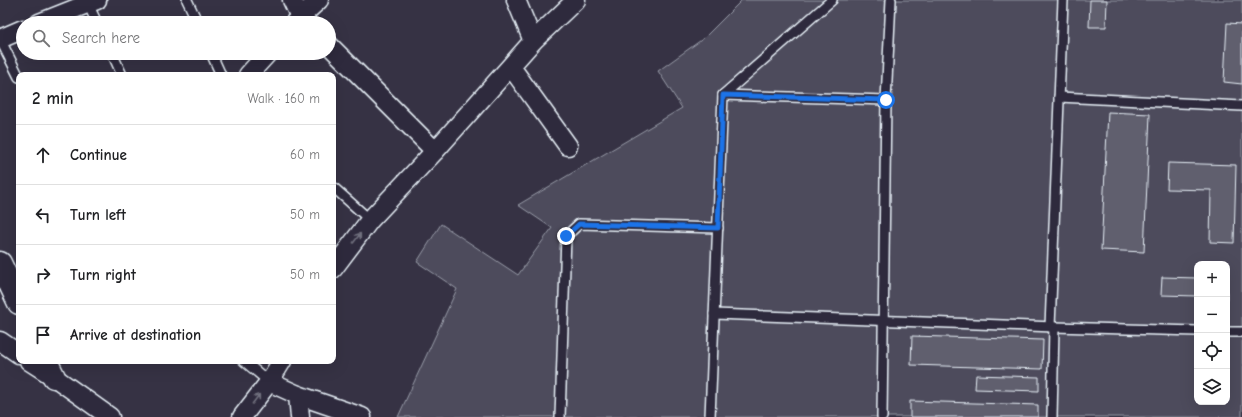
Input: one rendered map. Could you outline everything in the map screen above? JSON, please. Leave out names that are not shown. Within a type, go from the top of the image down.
[{"type":"street","points":[[292,0],[298,16]]},
{"type":"street","points":[[305,16],[319,0]]},
{"type":"street","points":[[516,0],[533,41]]},
{"type":"street","points":[[336,265],[370,220],[435,151],[533,41],[576,0]]},
{"type":"street","points":[[57,16],[92,2]]},
{"type":"street","points":[[0,39],[16,32]]},
{"type":"street","points":[[336,53],[435,151]]},
{"type":"street","points":[[251,72],[262,60]]},
{"type":"street","points":[[511,66],[568,146]]},
{"type":"street","points":[[0,263],[16,297]]},
{"type":"street","points":[[0,341],[16,352]]},
{"type":"street","points":[[37,364],[50,369],[110,417]]},
{"type":"street","points":[[242,417],[269,382],[280,364]]},
{"type":"street","points":[[269,382],[362,417]]},
{"type":"street","points":[[298,394],[300,417]]},
{"type":"lane","points":[[188,0],[195,16]]},
{"type":"lane","points":[[710,417],[723,95],[832,0]]},
{"type":"lane","points":[[882,417],[886,100],[891,0]]},
{"type":"lane","points":[[1052,417],[1052,327],[1063,0]]},
{"type":"lane","points":[[92,2],[95,16]]},
{"type":"lane","points":[[0,39],[16,72]]},
{"type":"lane","points":[[115,60],[121,72]]},
{"type":"lane","points":[[214,60],[220,72]]},
{"type":"lane","points":[[723,95],[886,100]]},
{"type":"lane","points":[[1059,97],[1242,106]]},
{"type":"lane","points":[[336,190],[370,220]]},
{"type":"lane","points":[[560,417],[566,236],[579,224],[718,228]]},
{"type":"lane","points":[[714,314],[1194,331]]},
{"type":"lane","points":[[1230,332],[1242,332]]},
{"type":"lane","points":[[248,364],[269,382]]},
{"type":"shaded area","points":[[742,0],[1242,0],[1242,417],[398,417],[457,289],[417,262],[441,224],[518,275],[552,228],[518,205],[682,108],[658,71],[704,38]]},
{"type":"building","points":[[1090,0],[1107,0],[1106,27],[1089,27]]},
{"type":"building","points":[[1227,23],[1242,24],[1242,84],[1224,82]]},
{"type":"building","points":[[1108,112],[1150,114],[1144,252],[1101,250]]},
{"type":"building","points":[[1168,163],[1236,165],[1234,243],[1210,242],[1211,190],[1167,189]]},
{"type":"building","points":[[1162,277],[1194,278],[1194,296],[1161,295]]},
{"type":"building","points":[[912,336],[1043,340],[1042,369],[911,365]]},
{"type":"building","points":[[976,375],[1039,377],[1039,391],[975,389]]},
{"type":"building","points":[[910,401],[1038,405],[1038,417],[910,417]]},
{"type":"route","points":[[566,236],[579,224],[718,228],[723,95],[886,100]]}]
